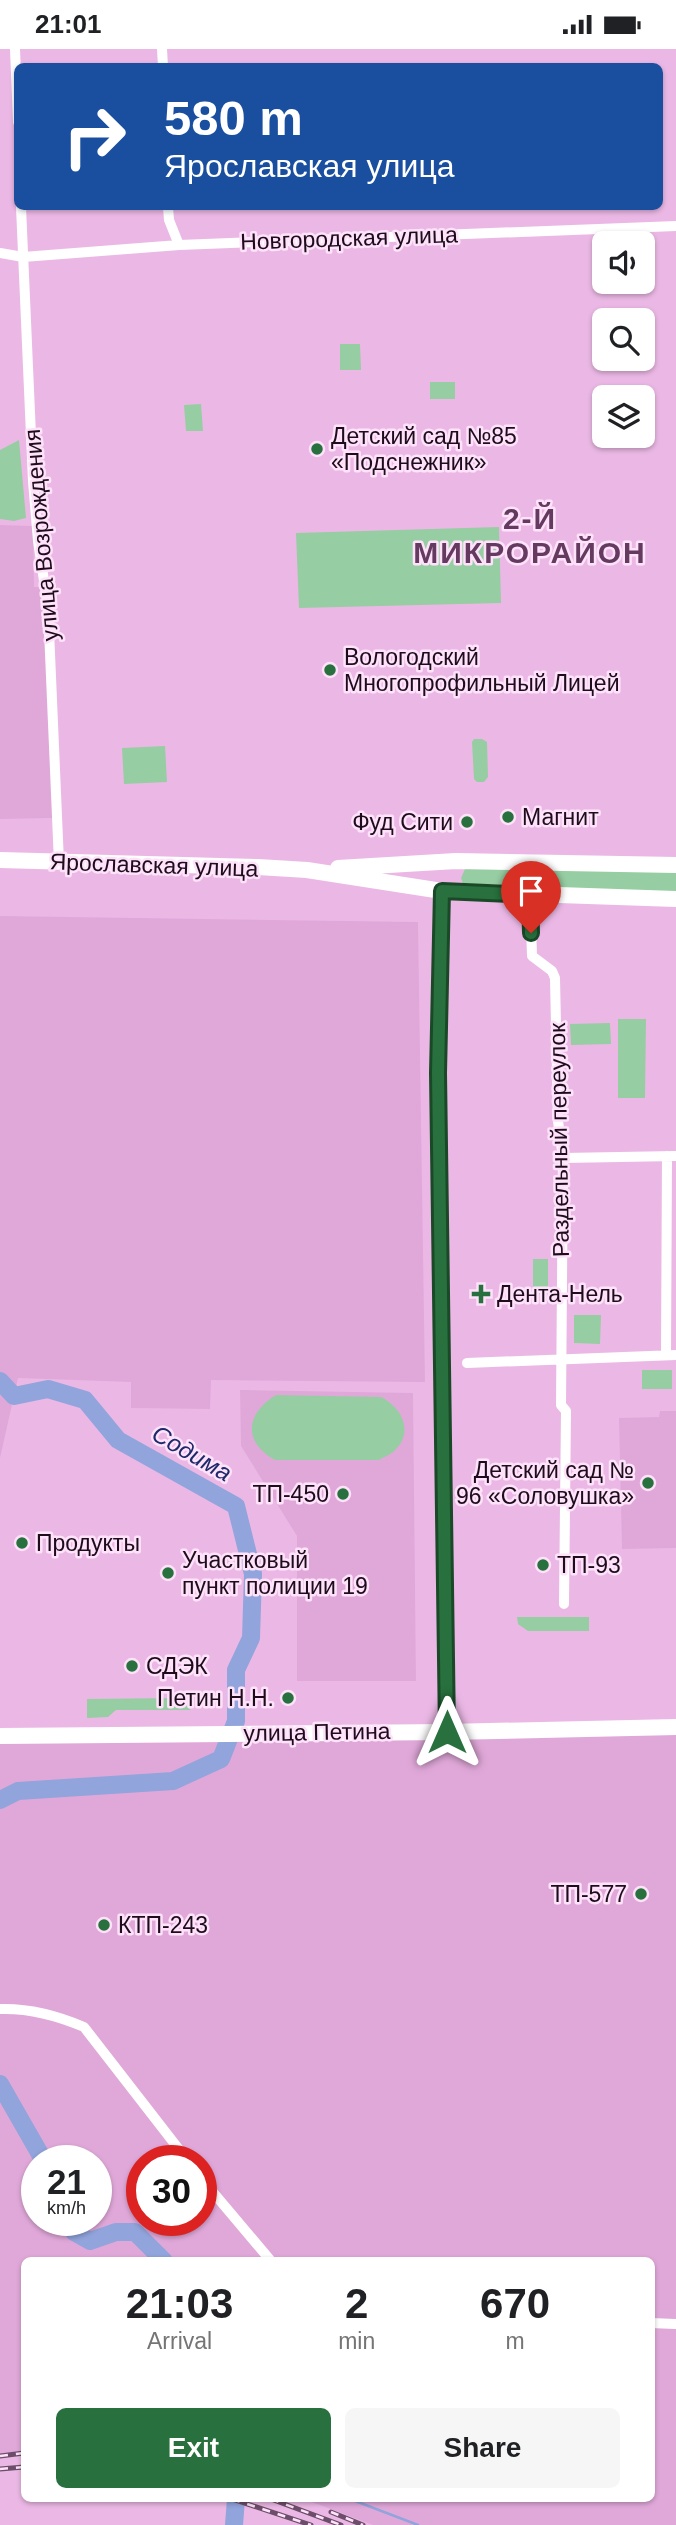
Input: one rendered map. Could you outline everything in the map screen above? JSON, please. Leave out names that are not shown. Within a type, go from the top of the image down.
[{"type":"street","name":"улица Возрождения","points":[[21,210],[33,481],[38,541],[48,607],[59,863]]},
{"type":"street","points":[[168,210],[169,220],[179,245]]},
{"type":"street","name":"Новгородская улица","points":[[0,253],[23,257],[179,245],[676,226]]},
{"type":"street","name":"Ярославская улица","points":[[0,860],[307,870],[456,861],[676,865]]},
{"type":"street","points":[[447,1732],[438,1073],[442,891],[444,874],[456,861]]},
{"type":"street","name":"Ярославская улица","points":[[307,870],[442,891],[676,899]]},
{"type":"street","name":"Раздельный переулок","points":[[530,895],[532,956],[552,971],[555,978],[558,1121],[563,1159],[561,1405],[566,1411],[565,1604]]},
{"type":"street","points":[[467,1363],[671,1355],[672,1156],[563,1159]]},
{"type":"street","name":"улица Петина","points":[[0,1736],[676,1727]]},
{"type":"street","points":[[0,2009],[36,2011],[61,2017],[84,2027],[176,2145]]},
{"type":"street","points":[[217,2197],[268,2257]]},
{"type":"street","points":[[655,2323],[675,2324]]},
{"type":"shaded area","points":[[0,525],[33,526],[34,587],[43,587],[53,818],[0,819]]},
{"type":"shaded area","points":[[0,916],[418,922],[425,1382],[211,1380],[210,1409],[131,1408],[131,1382],[18,1378],[0,1458]]},
{"type":"shaded area","points":[[240,1390],[413,1393],[416,1681],[297,1681],[297,1536],[241,1446]]},
{"type":"shaded area","name":"Детский сад № 96 «Соловушка»","points":[[660,1411],[676,1411],[676,1548],[622,1549],[619,1418],[659,1417]]},
{"type":"shaded area","points":[[676,1735],[676,2525],[373,2525],[312,2502],[655,2502],[655,2257],[21,2257],[21,2453],[0,2454],[0,1742]]},
{"type":"green space","points":[[340,344],[360,344],[361,370],[340,370]]},
{"type":"green space","points":[[430,382],[455,382],[455,399],[430,399]]},
{"type":"green space","points":[[201,404],[203,431],[186,431],[184,405]]},
{"type":"green space","points":[[19,440],[26,518],[14,521],[0,519],[0,450]]},
{"type":"green space","points":[[499,527],[501,603],[299,608],[296,533]]},
{"type":"green space","points":[[474,739],[487,742],[488,777],[484,782],[474,779]]},
{"type":"green space","points":[[165,746],[167,782],[124,784],[122,748]]},
{"type":"green space","points":[[676,867],[676,894],[464,886],[461,878],[465,869]]},
{"type":"green space","points":[[618,1019],[646,1019],[645,1098],[618,1098]]},
{"type":"green space","points":[[610,1023],[611,1044],[571,1045],[570,1024]]},
{"type":"green space","points":[[533,1259],[548,1259],[548,1294],[533,1294]]},
{"type":"green space","points":[[574,1315],[601,1315],[600,1344],[574,1343]]},
{"type":"green space","points":[[642,1370],[672,1370],[672,1389],[642,1389]]},
{"type":"green space","points":[[276,1395],[381,1397],[400,1414],[404,1437],[394,1451],[379,1460],[275,1460],[257,1445],[252,1427],[259,1410]]},
{"type":"green space","points":[[517,1617],[589,1617],[589,1631],[528,1631],[518,1624]]},
{"type":"green space","points":[[178,1698],[191,1710],[116,1710],[108,1717],[87,1718],[87,1699]]},
{"type":"waterway","name":"Содима","points":[[0,1381],[14,1396],[48,1389],[85,1400],[118,1440],[236,1506],[253,1574],[251,1638],[236,1670],[236,1721],[221,1759],[173,1781],[18,1791],[0,1800]]},
{"type":"waterway","name":"Содима","points":[[0,2084],[35,2145]]},
{"type":"waterway","name":"Содима","points":[[112,2233],[135,2232],[160,2257]]},
{"type":"waterway","name":"Содима","points":[[81,2236],[90,2241],[104,2236]]},
{"type":"waterway","points":[[234,2525],[236,2502]]},
{"type":"waterway","points":[[358,2502],[418,2525]]},
{"type":"railway","points":[[0,2456],[21,2453]]},
{"type":"railway","points":[[0,2469],[21,2467]]},
{"type":"railway","points":[[241,2502],[311,2525]]},
{"type":"railway","points":[[279,2502],[341,2525]]},
{"type":"railway","points":[[331,2512],[363,2525]]},
{"type":"place","name":"Детский сад №85 «Подснежник»","points":[[317,449]]},
{"type":"place","name":"Вологодский Многопрофильный Лицей","points":[[330,670]]},
{"type":"place","name":"Магнит","points":[[508,817]]},
{"type":"place","name":"Фуд Сити","points":[[467,822]]},
{"type":"place","name":"Дента-Нель","points":[[481,1294]]},
{"type":"place","name":"Детский сад № 96 «Соловушка»","points":[[648,1483]]},
{"type":"place","name":"ТП-450","points":[[343,1494]]},
{"type":"place","name":"Продукты","points":[[22,1543]]},
{"type":"place","name":"ТП-93","points":[[543,1565]]},
{"type":"place","name":"Участковый пункт полиции 19","points":[[168,1573]]},
{"type":"place","name":"СДЭК","points":[[132,1666]]},
{"type":"place","name":"Петин Н.Н.","points":[[288,1698]]},
{"type":"place","name":"ТП-577","points":[[641,1894]]},
{"type":"place","name":"КТП-243","points":[[104,1925]]},
{"type":"district","name":"2-Й МИКРОРАЙОН","points":[[530,536]]},
{"type":"route","points":[[447,1732],[438,1073],[442,891],[530,895],[531,933]]}]
